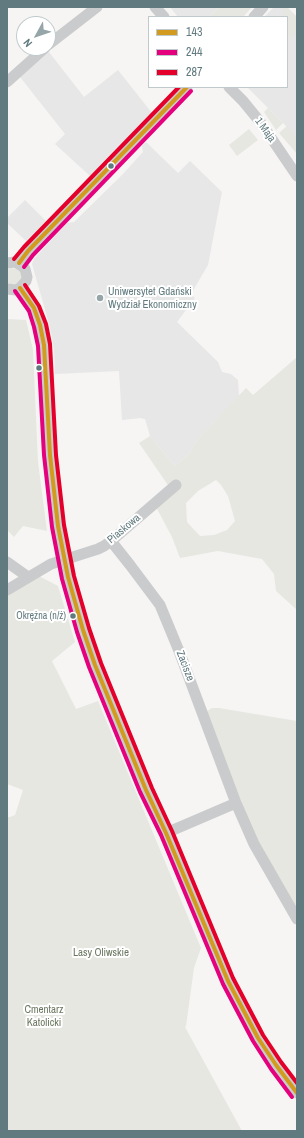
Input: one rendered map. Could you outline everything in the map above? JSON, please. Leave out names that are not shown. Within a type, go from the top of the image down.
[{"type":"street","points":[[56,39],[97,7]]},
{"type":"street","points":[[156,7],[163,16]]},
{"type":"street","points":[[255,16],[263,7]]},
{"type":"street","points":[[7,82],[35,56]]},
{"type":"street","points":[[19,263],[30,249],[186,88]]},
{"type":"street","name":"1 Maja","points":[[230,88],[261,123],[297,176]]},
{"type":"street","points":[[7,263],[19,263],[25,269],[26,277],[26,281],[20,288],[16,290],[7,289]]},
{"type":"street","points":[[20,288],[34,308],[40,325],[44,345],[50,455],[58,526],[64,560],[78,613],[95,665],[146,790],[166,833],[237,1000],[258,1038],[297,1093]]},
{"type":"street","name":"Piaskowa","points":[[7,590],[51,564],[98,549],[111,541],[176,485]]},
{"type":"street","name":"Zacisze","points":[[111,541],[160,605],[179,651],[236,803],[254,844],[297,919]]},
{"type":"street","points":[[7,562],[28,577]]},
{"type":"street","points":[[166,833],[236,803]]},
{"type":"shaded area","points":[[170,7],[219,7],[210,16],[177,16]]},
{"type":"shaded area","points":[[274,7],[287,7],[297,17],[297,137],[248,88],[288,88],[288,16],[265,16]]},
{"type":"shaded area","points":[[44,56],[52,56],[84,97],[118,70],[152,113],[90,176],[55,144],[65,134],[20,77]]},
{"type":"shaded area","points":[[146,142],[178,173],[190,161],[222,192],[208,265],[191,294],[195,298],[177,322],[218,362],[222,372],[231,374],[238,380],[239,396],[196,441],[190,453],[175,466],[150,436],[145,419],[140,418],[122,420],[119,371],[55,374],[52,337],[32,264],[34,259],[67,223],[74,222],[122,175],[143,152],[142,146]]},
{"type":"shaded area","points":[[25,200],[46,221],[26,241],[7,223],[7,218]]},
{"type":"green space","points":[[219,7],[252,7],[244,16],[210,16]]},
{"type":"green space","points":[[284,7],[287,7],[297,17],[297,31],[291,38],[288,35],[288,16],[282,16]]},
{"type":"green space","points":[[268,108],[283,123],[276,130],[264,112]]},
{"type":"green space","points":[[287,126],[297,137],[297,154],[279,133]]},
{"type":"green space","points":[[249,129],[258,140],[237,156],[229,145]]},
{"type":"green space","points":[[11,268],[19,270],[22,276],[19,284],[7,284],[7,270]]},
{"type":"green space","points":[[7,319],[26,320],[33,350],[38,462],[47,531],[23,526],[14,537],[7,530]]},
{"type":"green space","points":[[297,357],[297,610],[276,591],[274,574],[262,559],[218,551],[180,558],[172,537],[156,507],[172,491],[139,443],[150,436],[175,466],[190,453],[196,441],[246,388],[253,395]],"holes":[[[216,480],[228,496],[235,521],[227,530],[214,535],[200,536],[187,522],[186,503],[198,491]]]},
{"type":"green space","name":"Lasy Oliwskie","points":[[37,575],[58,586],[75,642],[52,661],[76,709],[98,701],[201,948],[194,968],[185,1027],[242,1131],[7,1131],[7,817],[15,815],[23,790],[7,784],[7,594]]},
{"type":"green space","points":[[212,708],[297,721],[297,913],[257,843],[207,711]]},
{"type":"transit line","name":"287","points":[[14,259],[178,88]]},
{"type":"transit line","name":"143","points":[[19,263],[28,251],[186,88]]},
{"type":"transit line","name":"244","points":[[24,267],[33,255],[191,91]]},
{"type":"transit line","name":"287","points":[[25,285],[39,306],[46,324],[50,344],[56,455],[64,525],[74,576],[89,628],[101,663],[152,788],[172,831],[233,978],[263,1035],[297,1083]]},
{"type":"transit line","name":"143","points":[[20,288],[34,308],[40,325],[44,345],[50,455],[58,526],[68,577],[83,630],[95,665],[146,790],[166,833],[228,981],[258,1038],[297,1093]]},
{"type":"transit line","name":"244","points":[[15,291],[29,311],[38,346],[44,455],[52,527],[62,579],[77,632],[89,667],[140,792],[161,835],[223,984],[253,1041],[271,1069],[292,1097]]},
{"type":"place","name":"Uniwersytet Gdański Wydział Ekonomiczny","points":[[100,298]]},
{"type":"place","name":"Okrężna (n/ż)","points":[[73,616]]},
{"type":"park label","name":"Cmentarz Katolicki","points":[[44,1016]]}]
